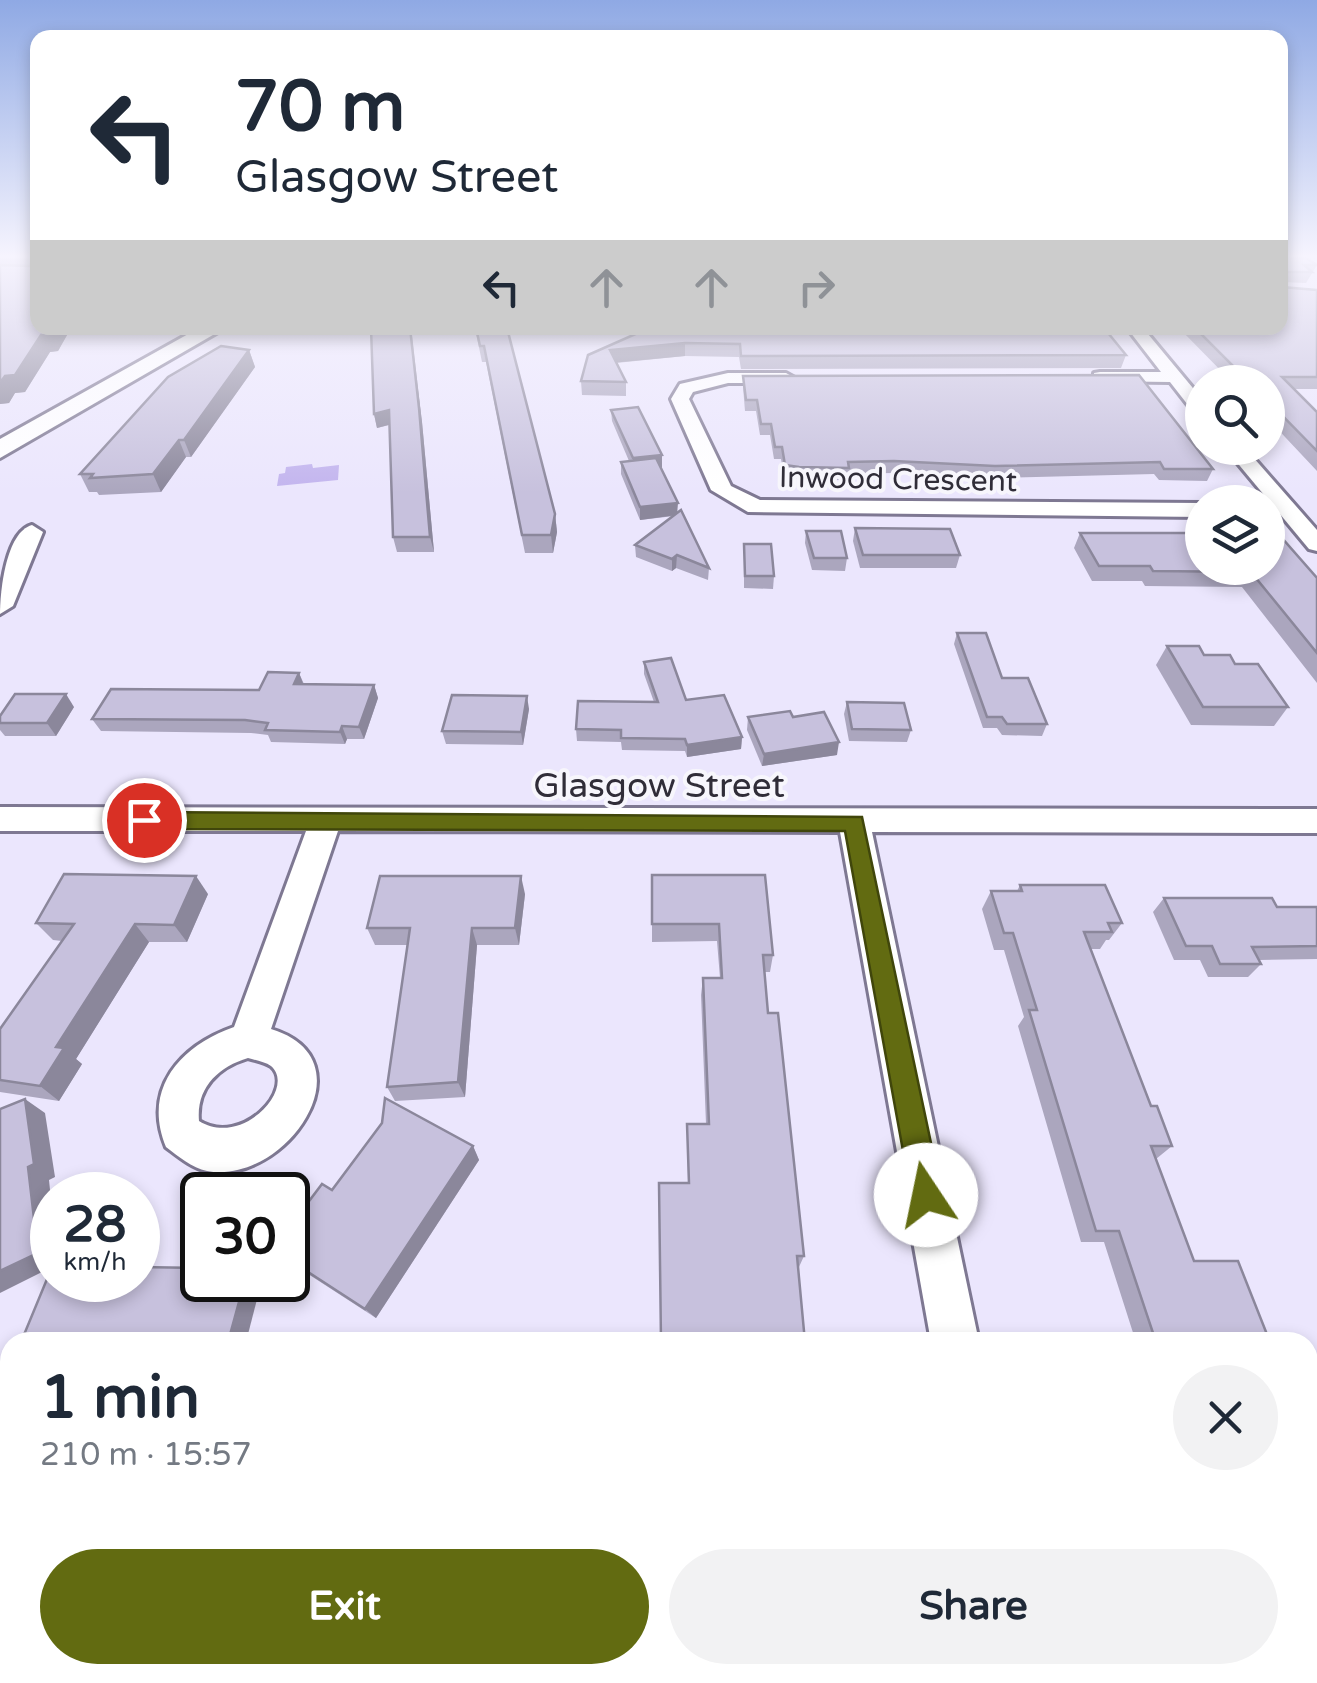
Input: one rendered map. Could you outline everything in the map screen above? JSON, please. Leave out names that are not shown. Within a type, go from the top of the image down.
[{"type":"main road","points":[[0,450],[201,336]]},
{"type":"street","points":[[1142,336],[1185,389]]},
{"type":"street","points":[[1084,377],[1175,377]]},
{"type":"street","name":"Inwood Crescent","points":[[807,378],[706,381],[692,384],[682,393],[681,408],[722,490],[756,507],[792,510],[1185,510]]},
{"type":"street","points":[[1285,517],[1317,544]]},
{"type":"street","points":[[0,606],[32,532]]},
{"type":"street","name":"Glasgow Street","points":[[0,819],[1317,821]]},
{"type":"street","points":[[248,1040],[325,822]]},
{"type":"street","points":[[854,822],[952,1332]]},
{"type":"shaded area","points":[[312,464],[313,468],[339,465],[338,480],[277,486],[279,474],[285,473],[286,467]]},
{"type":"building","points":[[0,336],[41,336],[15,375],[5,376],[0,383]]},
{"type":"building","points":[[371,336],[411,336],[430,537],[393,537],[389,410],[374,414]]},
{"type":"building","points":[[478,336],[509,336],[555,514],[551,535],[522,535],[484,346],[480,346]]},
{"type":"building","points":[[632,336],[1110,336],[1126,355],[741,356],[740,344],[685,343],[610,350],[626,382],[581,381],[588,355]]},
{"type":"building","points":[[1203,336],[1317,336],[1317,377],[1285,377],[1285,365],[1232,365]]},
{"type":"building","points":[[221,346],[249,350],[184,440],[179,440],[153,474],[90,478],[93,474],[80,474],[168,377]]},
{"type":"building","points":[[1139,375],[1185,433],[1185,465],[1210,465],[1213,469],[1164,469],[1160,462],[995,466],[894,461],[848,462],[849,468],[785,465],[782,447],[775,447],[771,424],[761,424],[757,400],[746,400],[743,376]]},
{"type":"building","points":[[1285,380],[1317,412],[1317,451],[1285,418]]},
{"type":"building","points":[[638,407],[662,455],[633,458],[611,410]]},
{"type":"building","points":[[656,458],[678,503],[640,507],[621,462]]},
{"type":"building","points":[[681,510],[709,568],[635,545]]},
{"type":"building","points":[[855,528],[950,529],[960,555],[863,555]]},
{"type":"building","points":[[806,531],[841,531],[847,558],[814,558]]},
{"type":"building","points":[[1080,533],[1185,533],[1185,571],[1153,571],[1150,566],[1099,566]]},
{"type":"building","points":[[1285,541],[1317,578],[1317,653],[1262,585],[1285,585]]},
{"type":"building","points":[[744,544],[771,544],[774,576],[745,576]]},
{"type":"building","points":[[957,633],[986,633],[1002,678],[1028,678],[1047,724],[1007,724],[1002,717],[987,717]]},
{"type":"building","points":[[1167,646],[1199,646],[1204,655],[1230,655],[1235,664],[1258,664],[1288,707],[1203,707]]},
{"type":"building","points":[[671,658],[686,700],[724,695],[742,737],[687,745],[685,739],[621,738],[621,730],[576,729],[578,701],[658,702],[644,662]]},
{"type":"building","points":[[268,672],[299,673],[294,684],[374,685],[359,727],[342,726],[340,732],[265,730],[268,723],[245,720],[92,719],[111,689],[259,690]]},
{"type":"building","points":[[15,694],[66,694],[47,723],[0,723],[0,716]]},
{"type":"building","points":[[452,695],[527,696],[521,732],[442,731]]},
{"type":"building","points":[[847,702],[904,703],[911,730],[852,729]]},
{"type":"building","points":[[790,711],[793,717],[824,712],[839,742],[764,754],[748,717]]},
{"type":"building","points":[[64,874],[196,876],[174,925],[135,924],[56,1047],[64,1048],[40,1086],[0,1080],[0,1029],[74,924],[36,923]]},
{"type":"building","points":[[652,875],[765,875],[773,955],[763,955],[768,1013],[778,1013],[804,1256],[797,1256],[804,1332],[661,1332],[659,1183],[689,1183],[687,1124],[709,1124],[703,978],[722,978],[719,924],[652,924]]},
{"type":"building","points":[[380,876],[521,876],[515,928],[472,928],[458,1082],[387,1087],[410,928],[367,928]]},
{"type":"building","points":[[1020,885],[1105,885],[1122,923],[1108,923],[1112,932],[1084,932],[1151,1106],[1157,1106],[1172,1146],[1151,1146],[1194,1261],[1238,1261],[1266,1332],[1153,1332],[1119,1231],[1096,1231],[1029,1010],[1037,1010],[1013,933],[1004,933],[991,891],[1022,891]]},
{"type":"building","points":[[1164,898],[1272,898],[1277,907],[1317,907],[1317,946],[1252,947],[1261,964],[1220,964],[1212,946],[1186,946]]},
{"type":"building","points":[[385,1098],[473,1146],[365,1309],[310,1273],[310,1200],[322,1184],[332,1190],[382,1123]]},
{"type":"building","points":[[25,1099],[34,1164],[28,1167],[30,1257],[0,1271],[0,1109]]},
{"type":"building","points":[[160,1267],[180,1268],[180,1302],[239,1302],[231,1332],[25,1332],[38,1302],[160,1302]]},
{"type":"route","points":[[144,820],[854,822],[926,1195]]}]
